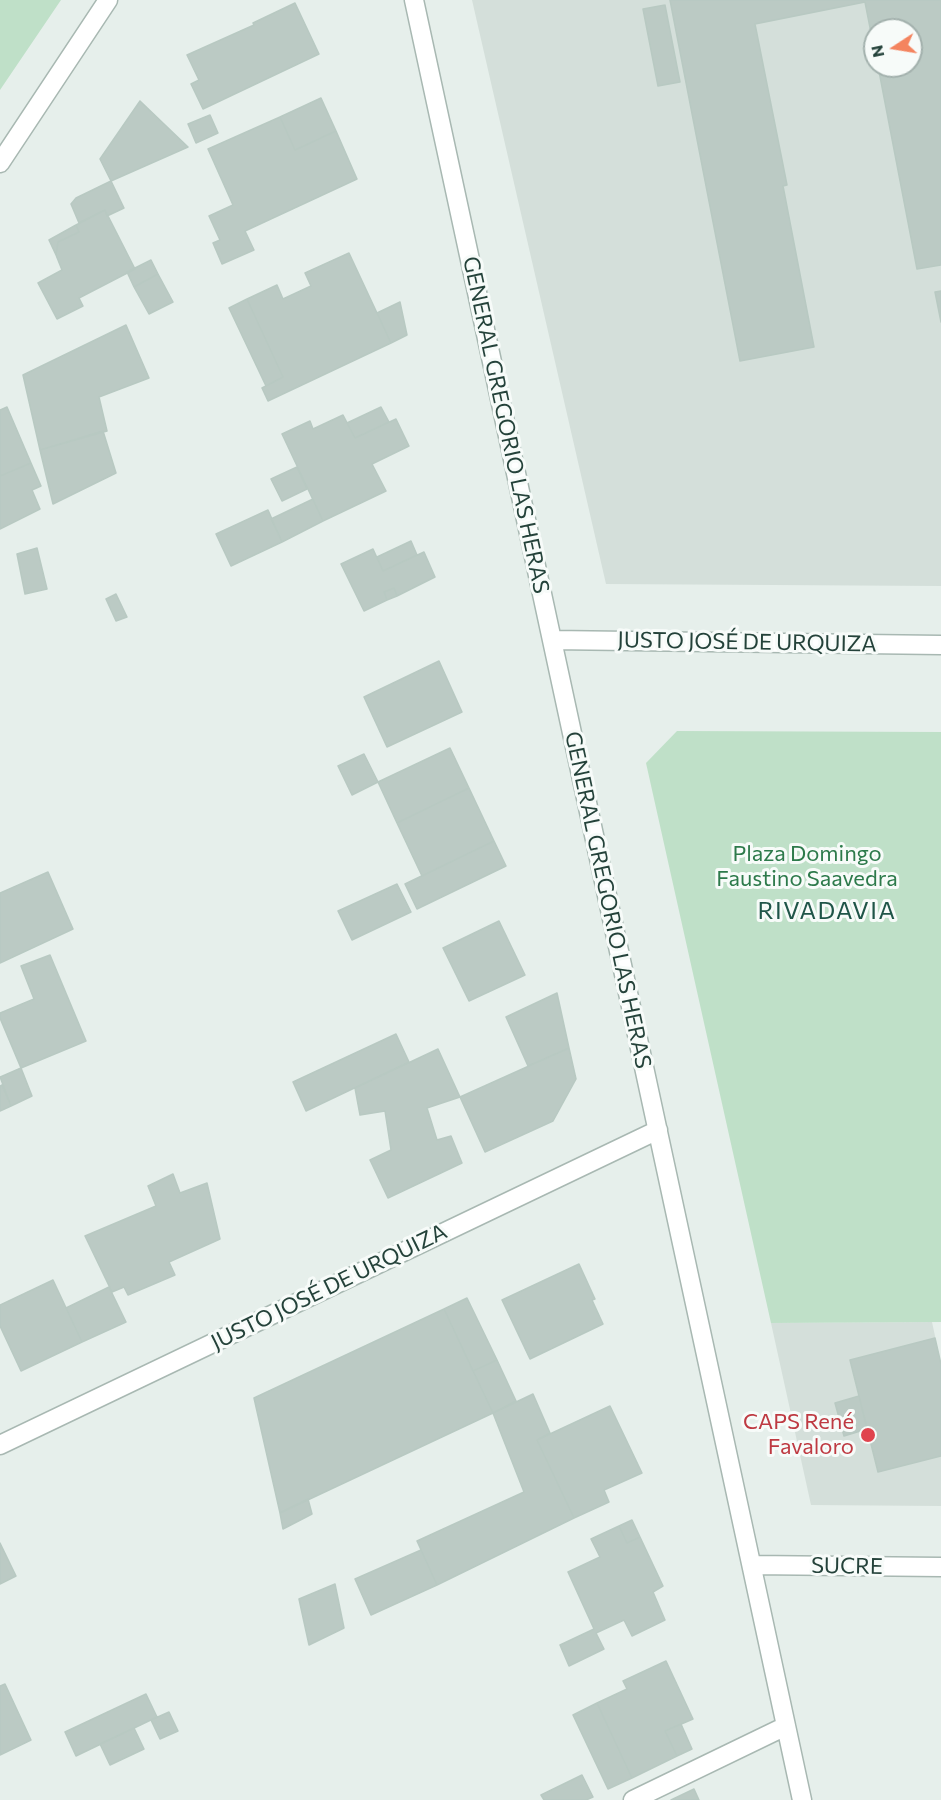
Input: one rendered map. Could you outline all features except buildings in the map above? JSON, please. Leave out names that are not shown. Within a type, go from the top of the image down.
[{"type":"street","points":[[0,163],[108,0]]},
{"type":"street","name":"GENERAL GREGORIO LAS HERAS","points":[[414,0],[802,1800]]},
{"type":"street","name":"JUSTO JOSÉ DE URQUIZA","points":[[552,640],[941,645]]},
{"type":"street","name":"JUSTO JOSÉ DE URQUIZA","points":[[0,1445],[658,1130]]},
{"type":"street","name":"SUCRE","points":[[752,1565],[941,1567]]},
{"type":"street","points":[[633,1800],[786,1726]]},
{"type":"shaded area","points":[[472,0],[941,0],[941,586],[606,584]]},
{"type":"shaded area","name":"CAPS René Favaloro","points":[[932,1322],[941,1364],[941,1506],[811,1505],[771,1323]]},
{"type":"green space","points":[[0,0],[61,0],[0,90]]},
{"type":"green space","name":"Plaza Domingo Faustino Saavedra","points":[[677,731],[941,732],[941,1322],[771,1323],[646,763]]},
{"type":"place","name":"CAPS René Favaloro","points":[[868,1435]]},
{"type":"district","name":"RIVADAVIA","points":[[827,911]]}]
